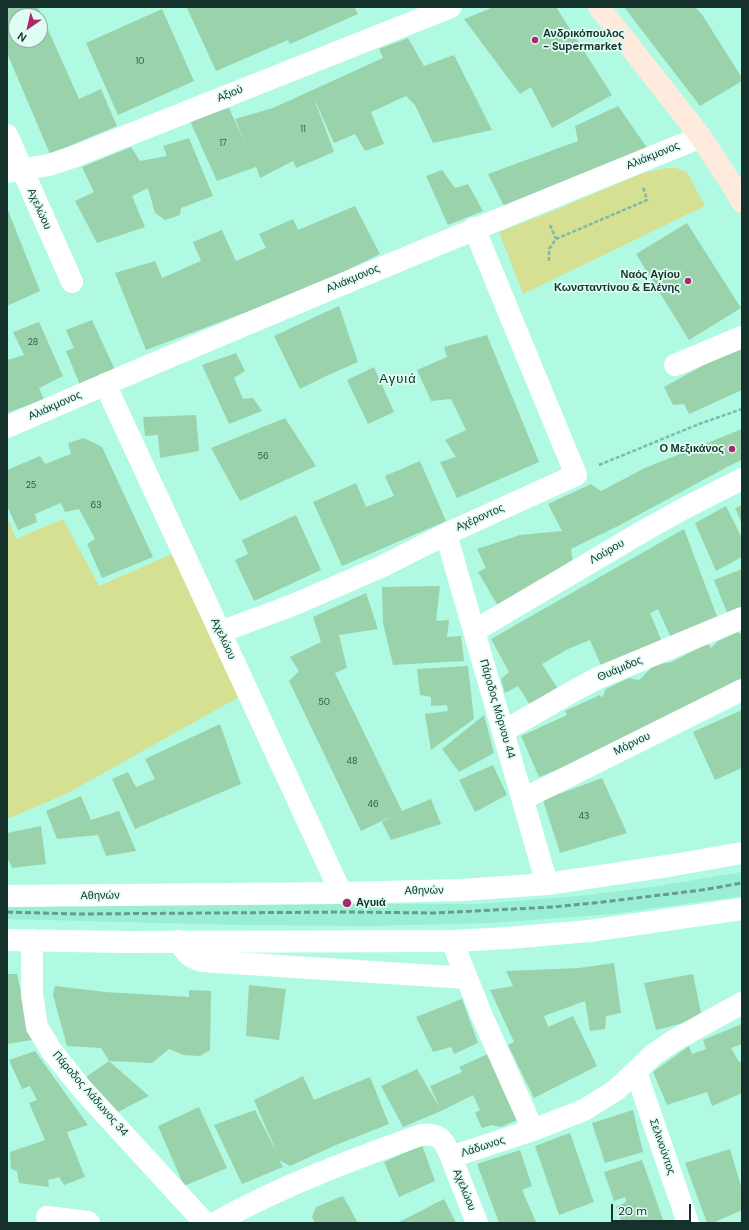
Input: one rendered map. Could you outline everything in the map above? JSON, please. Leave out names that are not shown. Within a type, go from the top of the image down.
[{"type":"main road","points":[[599,7],[701,137],[742,202]]},
{"type":"street","name":"Αξιού","points":[[15,171],[48,165],[73,157],[451,7]]},
{"type":"street","name":"Αχελώου","points":[[7,135],[15,171],[72,282]]},
{"type":"street","name":"Αλιάκμονος","points":[[7,426],[474,228],[701,137]]},
{"type":"street","points":[[474,228],[576,475]]},
{"type":"street","points":[[675,365],[742,337]]},
{"type":"street","name":"Αχελώου","points":[[105,384],[341,893]]},
{"type":"street","name":"Αχέροντος","points":[[220,632],[293,605],[383,566],[446,534],[576,475]]},
{"type":"street","name":"Λούρου","points":[[474,631],[647,529],[742,479]]},
{"type":"street","name":"Πάροδος Μόρνου 44","points":[[446,534],[547,884]]},
{"type":"street","name":"Θυάμιδος","points":[[504,731],[577,688],[598,678],[742,618]]},
{"type":"street","name":"Μόρνου","points":[[523,799],[742,690]]},
{"type":"street","name":"Αθηνών","points":[[7,896],[341,893],[462,890],[547,884],[674,866],[742,853]]},
{"type":"street","points":[[7,940],[178,942],[452,941],[531,937],[589,931],[742,909]]},
{"type":"street","name":"Πάροδος Λάδωνος 34","points":[[32,940],[32,995],[37,1027],[51,1050],[82,1089],[205,1223]]},
{"type":"street","points":[[452,941],[482,1016],[534,1130]]},
{"type":"street","points":[[178,942],[188,956],[202,961],[466,978]]},
{"type":"street","name":"Λάδωνος","points":[[216,1223],[242,1208],[290,1185],[340,1164],[422,1135],[429,1134],[437,1136],[443,1141],[451,1157],[534,1130],[584,1110],[616,1090],[654,1054],[675,1040],[742,1003]]},
{"type":"street","name":"Σελινούντος","points":[[636,1072],[688,1223]]},
{"type":"street","name":"Αχελώου","points":[[451,1157],[477,1223]]},
{"type":"street","points":[[47,1216],[89,1223]]},
{"type":"path","points":[[549,262],[549,249],[556,239],[647,200],[640,182]]},
{"type":"path","points":[[576,475],[699,424],[742,409]]},
{"type":"shaded area","points":[[668,168],[676,168],[687,172],[705,206],[523,294],[499,232],[638,175]]},
{"type":"shaded area","points":[[7,517],[16,539],[63,519],[99,586],[176,552],[241,696],[66,794],[7,819]]},
{"type":"shaded area","points":[[742,872],[742,896],[612,914],[494,923],[369,926],[236,925],[7,919],[7,903],[477,904],[578,896],[658,886]]},
{"type":"building","points":[[7,7],[38,8],[8,8],[8,48],[48,48],[48,29],[79,99],[101,89],[117,126],[50,154],[7,53]]},
{"type":"building","points":[[354,7],[358,14],[290,44],[288,40],[216,71],[187,8]]},
{"type":"building","points":[[494,7],[556,7],[612,95],[552,128],[531,87],[520,94],[464,19]]},
{"type":"building","points":[[624,7],[695,7],[703,16],[742,78],[742,81],[700,106]]},
{"type":"building","points":[[162,9],[194,81],[118,115],[86,43]]},
{"type":"building","points":[[408,38],[424,66],[454,55],[492,130],[433,143],[415,105],[406,96],[371,112],[384,144],[365,151],[355,134],[334,143],[313,96],[334,152],[296,168],[293,161],[260,178],[256,167],[217,181],[190,121],[229,108],[247,148],[235,119],[273,108],[383,58],[379,49]]},
{"type":"building","points":[[618,106],[648,149],[505,208],[488,174],[578,141],[575,126]]},
{"type":"building","points":[[189,138],[213,196],[181,208],[180,215],[165,220],[155,213],[148,188],[132,196],[145,227],[97,243],[75,201],[94,192],[82,167],[131,147],[140,161],[167,156],[163,146]]},
{"type":"building","points":[[442,170],[455,188],[468,184],[483,211],[448,225],[426,176]]},
{"type":"building","points":[[355,206],[380,254],[323,282],[146,350],[115,273],[155,261],[162,278],[201,261],[193,242],[222,230],[236,261],[266,248],[259,234],[293,219],[298,230]]},
{"type":"building","points":[[7,208],[40,291],[7,306]]},
{"type":"building","name":"Ναός Αγίου Κωνσταντίνου & Ελένης","points":[[687,223],[741,308],[689,340],[636,254]]},
{"type":"building","points":[[339,306],[358,362],[300,389],[274,336]]},
{"type":"building","points":[[92,320],[115,370],[80,385],[66,351],[74,348],[66,330]]},
{"type":"building","points":[[39,322],[63,376],[39,388],[44,399],[7,413],[7,360],[24,355],[13,332]]},
{"type":"building","points":[[487,335],[539,462],[457,498],[440,462],[456,457],[445,440],[466,430],[451,399],[431,401],[417,370],[447,357],[444,347]]},
{"type":"building","points":[[742,344],[742,390],[689,414],[684,404],[673,405],[664,387]]},
{"type":"building","points":[[236,353],[245,371],[234,378],[243,399],[253,398],[262,411],[229,424],[202,365]]},
{"type":"building","points":[[374,367],[394,412],[368,424],[347,380]]},
{"type":"building","points":[[196,415],[199,451],[160,458],[158,435],[145,436],[143,417]]},
{"type":"building","points":[[285,418],[316,466],[240,501],[211,448]]},
{"type":"building","points":[[742,429],[742,460],[618,526],[571,549],[573,564],[498,606],[478,572],[486,568],[477,549],[520,535],[562,531],[548,504],[591,484],[601,491],[645,468]]},
{"type":"building","points":[[84,438],[102,447],[153,557],[102,578],[87,544],[95,539],[79,509],[65,512],[61,503],[35,514],[37,522],[18,530],[7,506],[7,470],[40,456],[45,464],[71,454],[68,443]]},
{"type":"building","points":[[420,461],[446,521],[342,566],[313,502],[356,483],[366,507],[394,496],[385,476]]},
{"type":"building","points":[[742,505],[742,524],[735,508]]},
{"type":"building","points":[[726,506],[742,538],[742,557],[716,571],[695,523]]},
{"type":"building","points":[[296,515],[321,570],[254,601],[235,560],[248,554],[242,540]]},
{"type":"building","points":[[684,529],[718,619],[672,640],[658,609],[650,613],[663,644],[603,670],[590,640],[568,649],[542,664],[558,689],[530,705],[518,686],[505,693],[501,679],[509,672],[491,639]]},
{"type":"building","points":[[742,569],[742,609],[728,615],[714,580]]},
{"type":"building","points":[[440,586],[436,621],[449,620],[447,637],[461,636],[464,661],[393,665],[383,623],[382,587]]},
{"type":"building","points":[[366,593],[378,629],[339,635],[347,668],[335,673],[402,811],[431,799],[441,824],[391,840],[382,822],[392,816],[361,831],[289,681],[299,671],[290,657],[321,642],[313,617]]},
{"type":"building","points":[[738,632],[742,635],[742,684],[622,744],[539,777],[521,736],[567,715],[565,711],[600,695],[602,698],[606,689],[629,678],[639,680],[652,667],[659,664],[672,662],[708,643],[711,648],[718,641]]},
{"type":"building","points":[[468,666],[474,719],[431,750],[425,714],[448,711],[447,705],[431,706],[431,697],[420,695],[417,669]]},
{"type":"building","points":[[742,710],[742,768],[715,780],[693,732]]},
{"type":"building","points":[[484,715],[494,753],[459,772],[442,749]]},
{"type":"building","points":[[220,724],[241,784],[135,829],[112,779],[128,772],[136,787],[155,779],[145,759]]},
{"type":"building","points":[[493,765],[507,795],[475,812],[459,780]]},
{"type":"building","points":[[602,778],[627,833],[560,853],[543,800]]},
{"type":"building","points":[[81,796],[91,820],[119,811],[136,851],[106,856],[98,835],[57,839],[46,811]]},
{"type":"building","points":[[41,826],[46,864],[12,868],[7,857],[7,833]]},
{"type":"building","points":[[614,963],[621,1013],[606,1016],[605,1029],[590,1031],[585,1001],[544,1016],[548,1027],[573,1016],[597,1066],[534,1098],[508,1045],[514,1042],[490,990],[513,986],[506,971],[579,968]]},
{"type":"building","points":[[7,974],[17,974],[32,1040],[7,1044]]},
{"type":"building","points":[[693,974],[702,1018],[656,1030],[644,983]]},
{"type":"building","points":[[249,985],[286,989],[279,1040],[246,1036]]},
{"type":"building","points":[[55,986],[105,992],[189,997],[189,990],[211,991],[210,1050],[200,1056],[184,1055],[169,1049],[152,1063],[109,1061],[101,1048],[67,1046],[53,995]]},
{"type":"building","points":[[462,999],[478,1043],[454,1054],[451,1047],[433,1052],[416,1017]]},
{"type":"building","points":[[742,1024],[742,1044],[731,1048],[739,1062],[742,1061],[742,1093],[712,1106],[707,1092],[667,1105],[653,1072],[689,1046],[692,1054],[706,1049],[703,1040]]},
{"type":"building","points":[[35,1051],[88,1125],[67,1132],[85,1177],[64,1185],[59,1177],[48,1180],[49,1187],[19,1183],[17,1171],[11,1169],[10,1152],[45,1140],[29,1103],[37,1100],[30,1086],[22,1089],[9,1060]]},
{"type":"building","points":[[492,1052],[523,1118],[500,1127],[492,1125],[482,1128],[475,1113],[480,1110],[473,1095],[441,1111],[403,1127],[381,1086],[417,1069],[440,1108],[430,1086],[462,1072],[459,1067]]},
{"type":"building","points":[[109,1061],[149,1096],[116,1113],[86,1077]]},
{"type":"building","points":[[303,1076],[314,1100],[370,1077],[389,1124],[336,1145],[290,1166],[279,1160],[283,1167],[242,1184],[214,1125],[255,1110],[277,1153],[254,1100]]},
{"type":"building","points":[[199,1107],[227,1168],[184,1186],[158,1126]]},
{"type":"building","points":[[633,1110],[643,1152],[605,1163],[592,1123]]},
{"type":"building","points":[[570,1133],[594,1202],[559,1215],[535,1146]]},
{"type":"building","points":[[422,1145],[435,1181],[399,1197],[384,1162]]},
{"type":"building","points":[[730,1149],[742,1189],[742,1210],[713,1223],[707,1223],[685,1163]]},
{"type":"building","points":[[520,1150],[532,1186],[522,1190],[536,1222],[499,1223],[477,1164]]},
{"type":"building","points":[[642,1160],[664,1223],[622,1223],[616,1207],[626,1202],[625,1197],[614,1201],[604,1172]]},
{"type":"building","points":[[343,1196],[358,1223],[315,1223],[312,1217],[316,1207]]},
{"type":"building","points":[[444,1199],[456,1223],[397,1223]]},
{"type":"railway","points":[[7,912],[80,914],[345,912],[435,913],[553,907],[702,890],[742,883]]},
{"type":"place","name":"Ανδρικόπουλος - Supermarket","points":[[535,40]]},
{"type":"place","name":"Ναός Αγίου Κωνσταντίνου & Ελένης","points":[[688,281]]},
{"type":"place","name":"Ο Μεξικάνος","points":[[732,449]]},
{"type":"place","name":"Αγυιά","points":[[347,903]]},
{"type":"district","name":"Αγυιά","points":[[398,380]]}]
